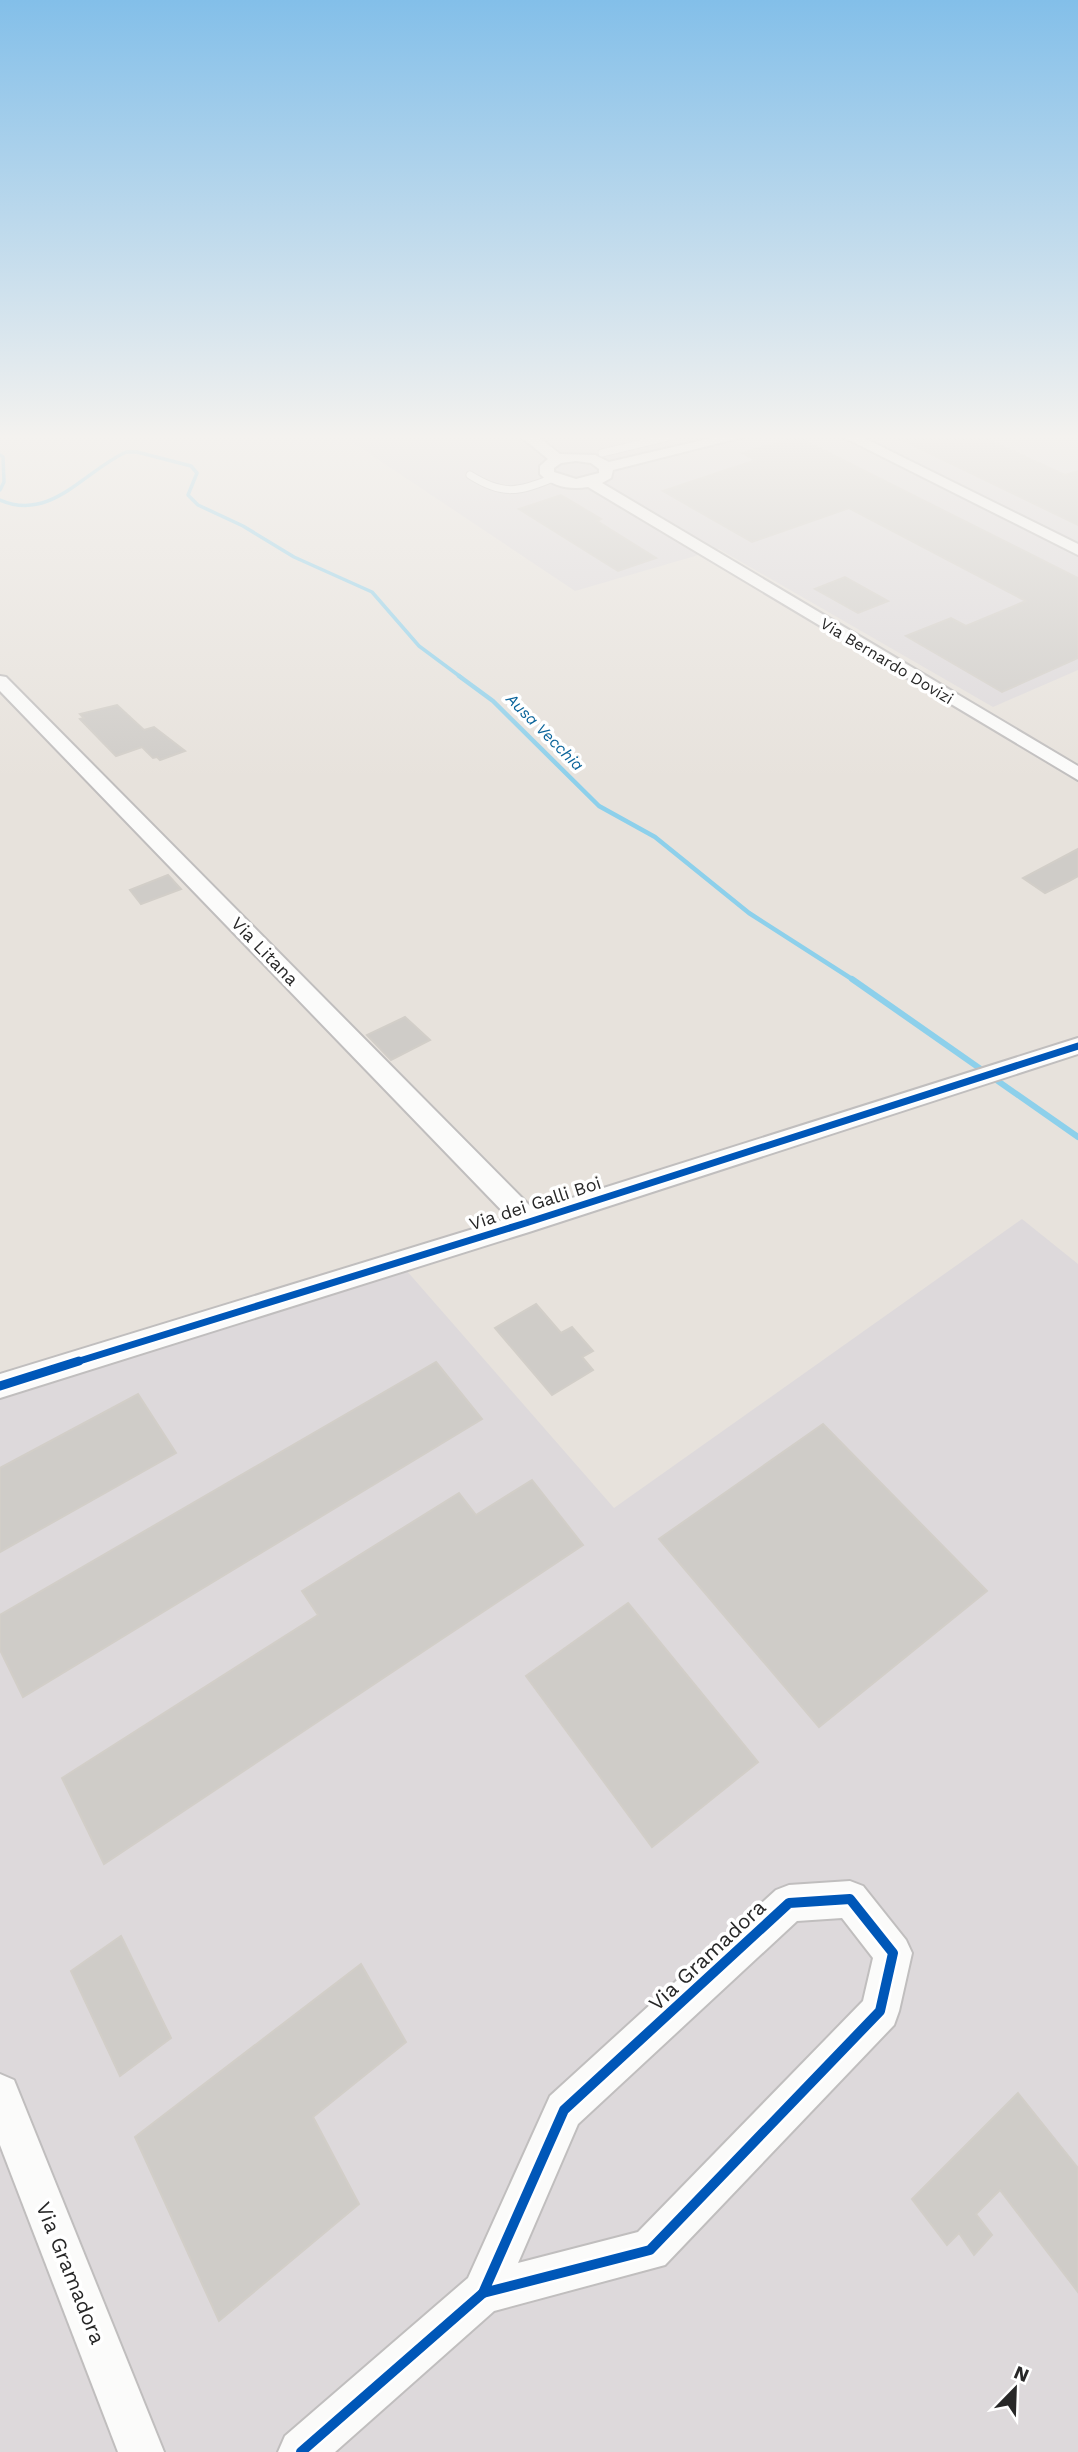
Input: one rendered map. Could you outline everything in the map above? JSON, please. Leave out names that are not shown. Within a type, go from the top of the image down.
[{"type":"street","name":"Via Bernardo Dovizi","points":[[704,550],[1078,774]]},
{"type":"street","name":"Via Litana","points":[[0,681],[529,1222]]},
{"type":"street","name":"Via dei Galli Boi","points":[[0,1386],[529,1222],[1078,1046]]},
{"type":"street","name":"Via Gramadora","points":[[301,2452],[483,2293],[564,2110],[789,1903],[850,1899],[893,1953],[880,2011],[650,2250],[483,2293]]},
{"type":"street","name":"Via Gramadora","points":[[0,2094],[141,2452]]},
{"type":"shaded area","points":[[514,550],[714,550],[575,591]]},
{"type":"shaded area","points":[[721,550],[1078,550],[1078,670],[993,707]]},
{"type":"shaded area","points":[[1022,1219],[1078,1264],[1078,2452],[0,2452],[0,1400],[406,1270],[614,1508]]},
{"type":"building","points":[[585,550],[644,550],[656,558],[618,571]]},
{"type":"building","points":[[930,550],[1023,550],[1078,578],[1078,658],[1002,692],[906,636],[951,618],[966,626],[1026,601]]},
{"type":"building","points":[[845,577],[888,601],[858,613],[815,589]]},
{"type":"building","points":[[117,705],[144,730],[154,727],[185,751],[160,760],[153,758],[142,747],[116,756],[80,719],[84,718],[80,714]]},
{"type":"building","points":[[1078,849],[1078,876],[1069,881],[1045,893],[1023,878]]},
{"type":"building","points":[[168,875],[181,889],[141,904],[130,890]]},
{"type":"building","points":[[405,1017],[430,1040],[391,1060],[367,1035]]},
{"type":"building","points":[[536,1304],[561,1333],[572,1327],[593,1351],[582,1357],[593,1370],[552,1395],[495,1328]]},
{"type":"building","points":[[436,1362],[482,1419],[23,1697],[0,1650],[0,1615]]},
{"type":"building","points":[[138,1394],[176,1453],[0,1552],[0,1468]]},
{"type":"building","points":[[823,1424],[987,1591],[819,1727],[659,1539]]},
{"type":"building","points":[[532,1480],[583,1545],[104,1864],[62,1778],[318,1615],[302,1591],[459,1493],[476,1515]]},
{"type":"building","points":[[628,1603],[758,1762],[652,1847],[526,1676]]},
{"type":"building","points":[[121,1936],[171,2038],[120,2076],[71,1971]]},
{"type":"building","points":[[361,1964],[406,2042],[313,2117],[359,2204],[219,2321],[135,2137]]},
{"type":"building","points":[[1018,2093],[1078,2168],[1078,2292],[1000,2190],[976,2214],[992,2235],[974,2255],[959,2233],[947,2245],[912,2199]]},
{"type":"waterway","name":"Ausa Vecchia","points":[[283,550],[372,592],[419,646],[462,678]]},
{"type":"waterway","name":"Ausa Vecchia","points":[[459,676],[493,701],[599,806],[655,837],[749,913],[853,980]]},
{"type":"waterway","name":"Ausa Vecchia","points":[[853,980],[1078,1137]]},
{"type":"cycle path","points":[[0,1386],[529,1222],[1078,1046]]},
{"type":"cycle path","points":[[301,2452],[483,2293],[564,2110],[789,1903],[850,1899],[893,1953],[880,2011],[650,2250],[483,2293]]}]
